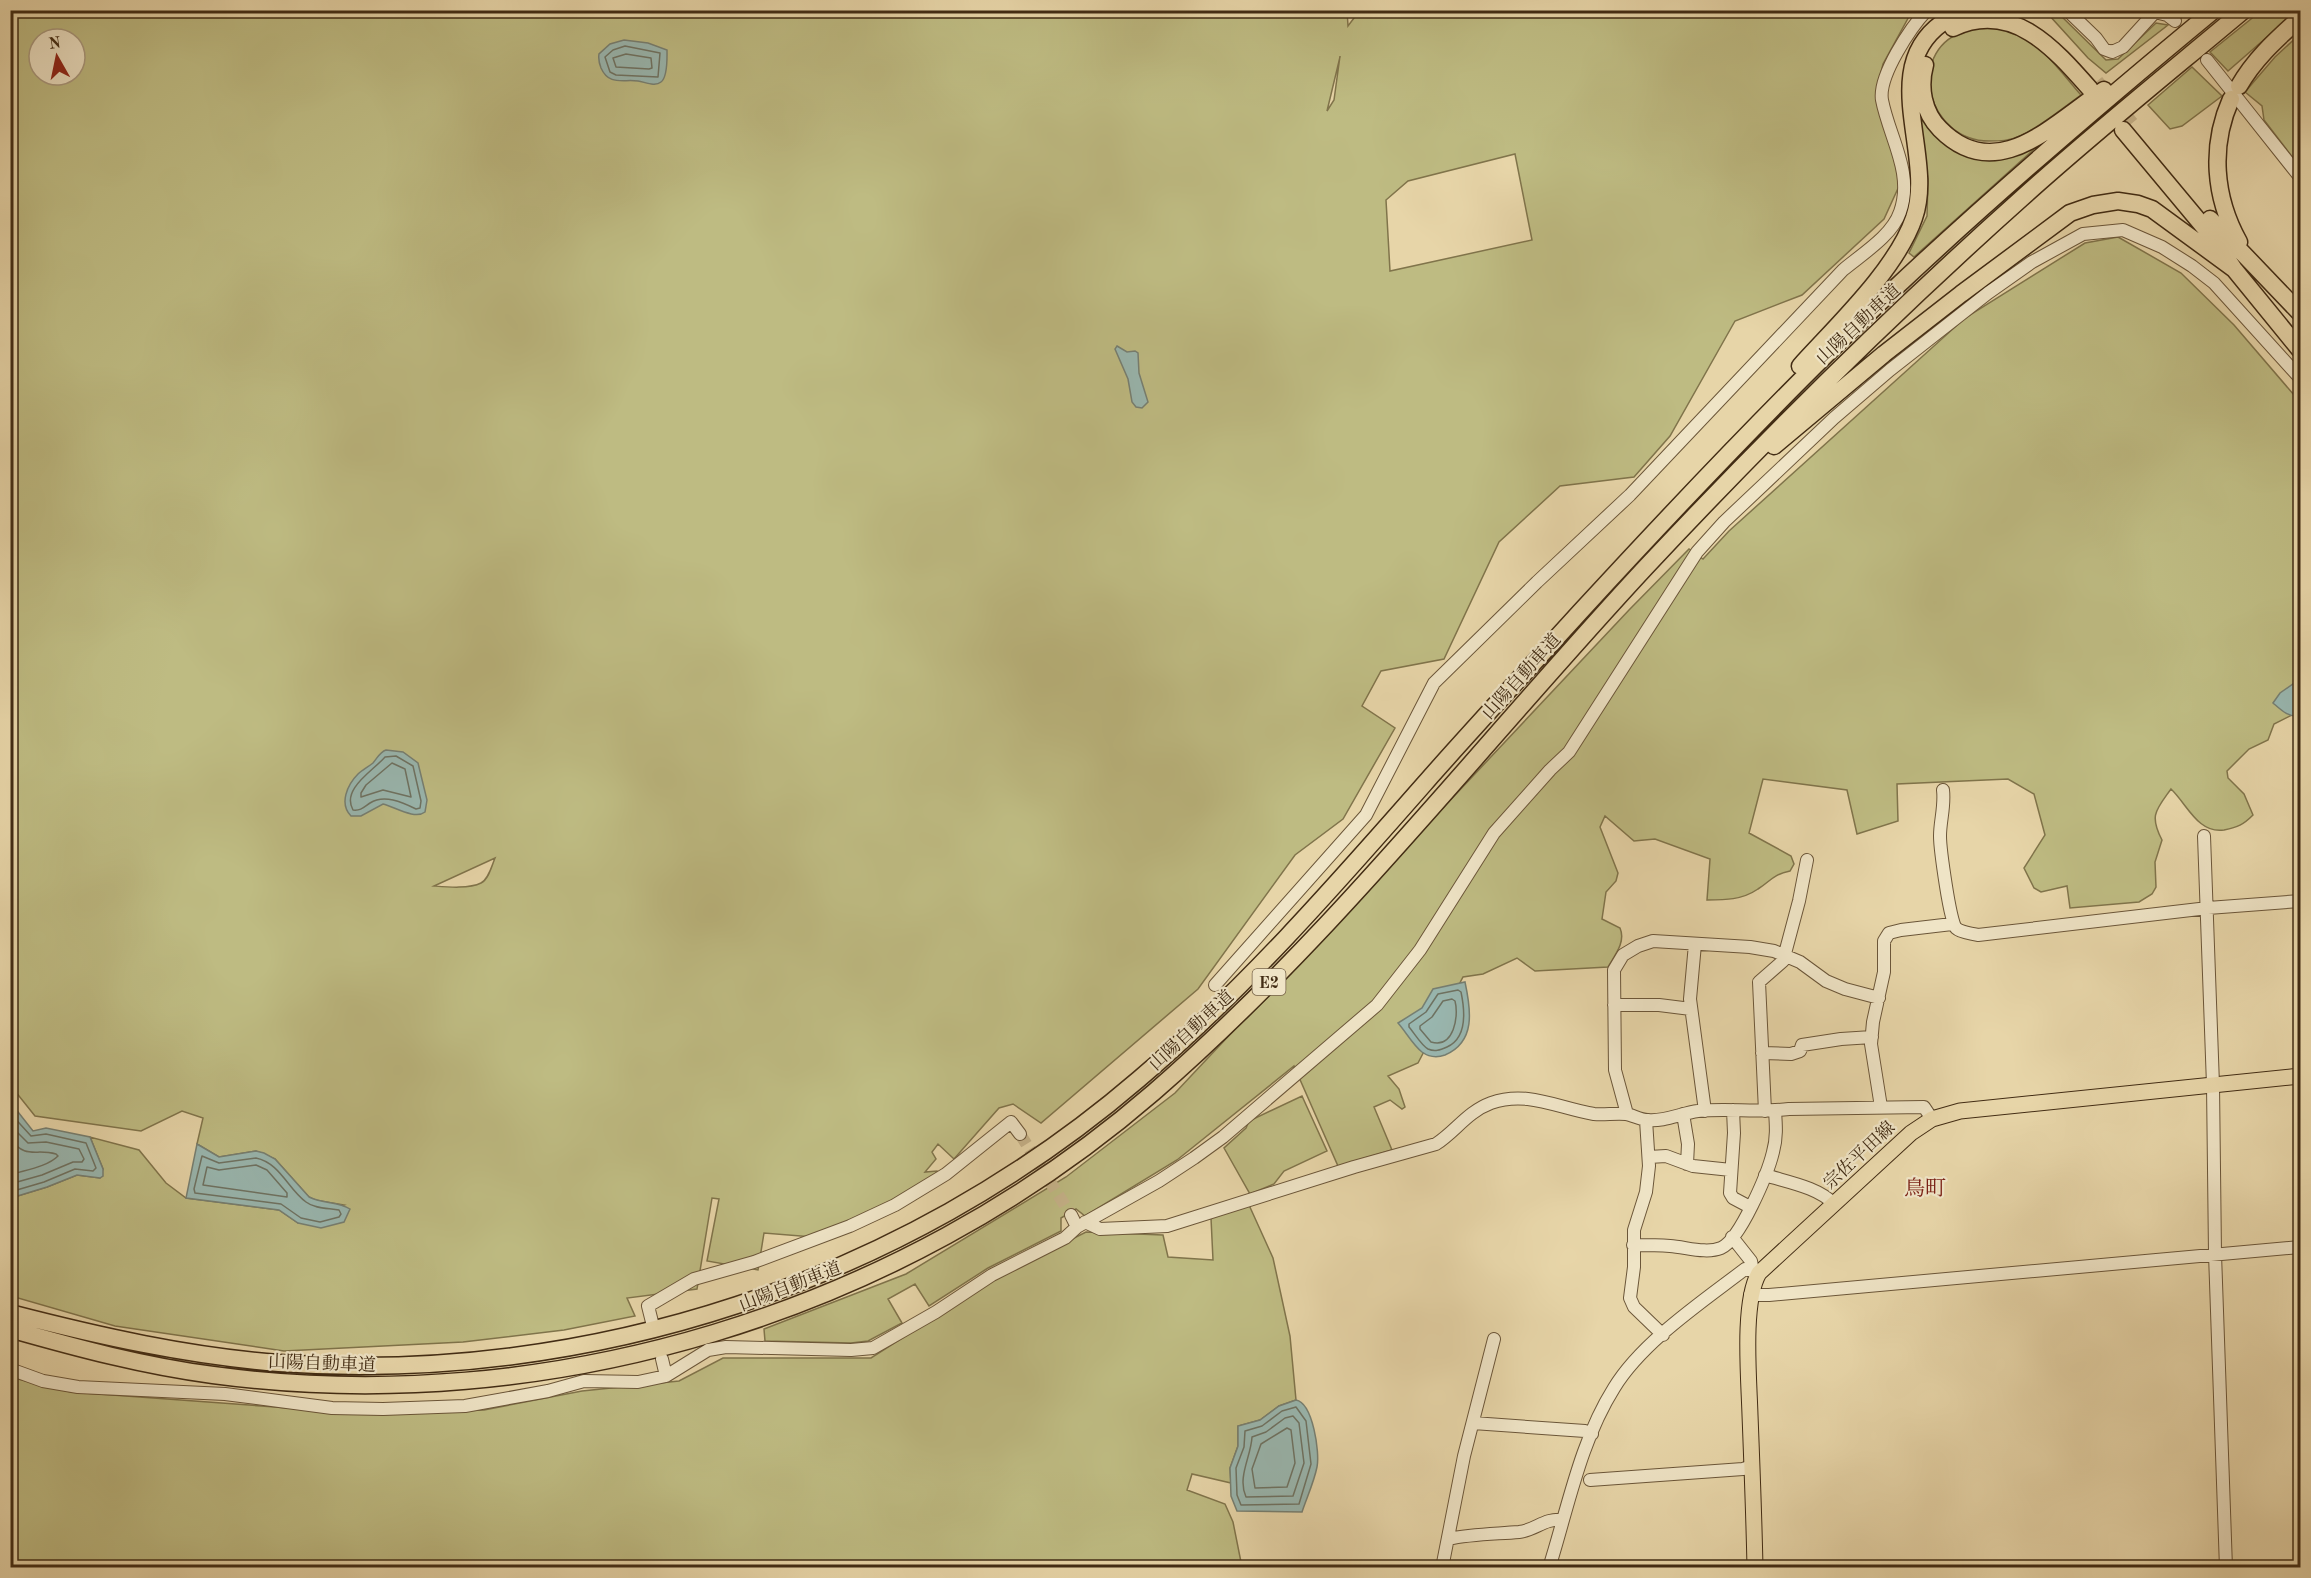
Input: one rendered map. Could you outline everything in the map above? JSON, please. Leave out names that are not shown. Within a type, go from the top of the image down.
[{"type":"highway","points":[[1665,520],[1859,300],[1907,236],[1915,215],[1919,189],[1910,100],[1913,67],[1927,38],[1943,22],[1967,10]]},
{"type":"highway","points":[[2004,10],[2033,22],[2061,42],[2093,85],[2058,52],[2031,33],[2011,23],[1993,19],[1975,20],[1954,27],[1931,51],[1924,67],[1922,83],[1926,108],[1933,122],[1964,148],[1988,153],[2015,149],[2042,135],[2101,92],[2162,53]]},
{"type":"highway","name":"山陽自動車道","points":[[10,1313],[147,1345],[280,1363],[408,1365],[462,1361],[535,1353],[603,1341],[714,1313],[838,1269],[948,1213],[1041,1155],[1084,1124],[1133,1084],[1254,972],[1323,899],[1665,520],[1788,392],[1894,289],[2004,188],[2214,10]]},
{"type":"highway","name":"山陽自動車道","points":[[10,1329],[142,1363],[212,1375],[340,1385],[411,1384],[536,1372],[672,1346],[730,1329],[798,1306],[897,1262],[959,1229],[1051,1171],[1095,1140],[1153,1093],[1209,1041],[1339,910],[1588,631],[1802,404],[2018,201],[2085,142],[2244,10]]},
{"type":"highway","points":[[2248,259],[2228,223],[2217,178],[2220,132],[2224,116],[2249,67],[2268,46],[2301,18]]},
{"type":"highway","points":[[2301,313],[2220,230],[2127,127],[2213,238],[2234,269],[2301,350]]},
{"type":"highway","points":[[1745,462],[1779,443],[1828,399],[1884,354],[2070,213],[2093,205],[2118,201],[2138,204],[2166,219],[2234,269]]},
{"type":"main road","name":"宗佐平田線","points":[[1755,1568],[1749,1380],[1750,1295],[1756,1272],[1911,1133],[1932,1119],[1960,1111],[2301,1076]]},
{"type":"street","points":[[1215,985],[1366,814],[1434,683],[1630,495],[1843,270],[1879,243],[1900,213],[1906,183],[1881,97],[1887,72],[1913,26],[1927,10]]},
{"type":"street","points":[[2067,10],[2096,38],[2103,49],[2112,52],[2123,47],[2155,12],[2167,15],[2175,21]]},
{"type":"street","points":[[2207,60],[2301,177]]},
{"type":"street","points":[[10,1370],[43,1381],[78,1387],[225,1394],[333,1408],[383,1409],[465,1406],[584,1382],[638,1382],[666,1376],[708,1350],[726,1347],[851,1350],[873,1348],[936,1312],[992,1275],[1065,1238],[1081,1225],[1159,1181],[1223,1137],[1377,1005],[1420,950],[1494,833],[1569,752],[1697,552],[1724,522],[1842,411],[1988,293],[2032,262],[2083,234],[2123,230],[2144,239],[2192,266],[2214,283],[2301,378]]},
{"type":"street","points":[[1943,790],[1940,838],[1952,924],[1956,929],[1978,934],[2208,908],[2301,901]]},
{"type":"street","points":[[2204,836],[2208,908],[2215,1254],[2226,1568]]},
{"type":"street","points":[[1633,1245],[1672,1246],[1702,1250],[1720,1248],[1732,1237],[1765,1175],[1774,1152],[1776,1132],[1770,1111],[1762,1053],[1759,982],[1782,961],[1784,956],[1806,860]]},
{"type":"street","points":[[1881,1107],[1875,1078],[1872,1037],[1884,972],[1884,941],[1889,933],[1900,930],[1952,924]]},
{"type":"street","points":[[1627,1114],[1615,1070],[1614,970],[1623,955],[1638,946],[1653,941],[1750,946],[1800,962],[1826,981],[1845,989],[1879,998]]},
{"type":"street","points":[[1695,944],[1690,981],[1691,1008],[1705,1111]]},
{"type":"street","points":[[1614,1005],[1691,1008]]},
{"type":"street","points":[[1762,1053],[1791,1054],[1800,1051],[1802,1045],[1818,1041],[1872,1037]]},
{"type":"street","points":[[1071,1215],[1081,1225],[1100,1230],[1167,1227],[1354,1167],[1436,1144],[1473,1111],[1491,1103],[1512,1098],[1536,1098],[1594,1114],[1627,1114],[1646,1120],[1705,1111],[1770,1111],[1820,1107],[1924,1107],[1932,1119]]},
{"type":"street","points":[[1732,1110],[1734,1133],[1730,1193],[1733,1198],[1750,1207]]},
{"type":"street","points":[[1683,1114],[1688,1144],[1687,1164]]},
{"type":"street","points":[[1646,1120],[1649,1157],[1646,1192],[1634,1230],[1634,1267],[1630,1298],[1634,1307],[1663,1335]]},
{"type":"street","points":[[652,1322],[648,1306],[694,1279],[735,1269],[850,1226],[895,1205],[946,1174],[1011,1122],[1020,1134]]},
{"type":"street","points":[[1649,1157],[1666,1156],[1687,1164],[1731,1170]]},
{"type":"street","points":[[1765,1175],[1828,1198],[1834,1204]]},
{"type":"street","points":[[1732,1237],[1751,1261],[1756,1272]]},
{"type":"street","points":[[1750,1295],[2301,1247]]},
{"type":"street","points":[[1549,1568],[1586,1446],[1614,1388],[1637,1358],[1663,1335],[1744,1269],[1756,1272]]},
{"type":"street","points":[[1442,1568],[1464,1456],[1494,1339]]},
{"type":"street","points":[[662,1359],[666,1376]]},
{"type":"street","points":[[1473,1423],[1585,1431],[1592,1434]]},
{"type":"street","points":[[1590,1480],[1743,1469],[1752,1466]]},
{"type":"street","points":[[1448,1539],[1491,1532],[1521,1532],[1551,1519],[1563,1520]]},
{"type":"shaded area","points":[[1347,10],[1348,26],[1354,18],[1352,10],[1912,11],[1883,64],[1877,89],[1900,184],[1884,219],[1802,295],[1735,321],[1670,436],[1634,477],[1560,486],[1499,542],[1444,659],[1381,671],[1362,706],[1395,728],[1343,819],[1295,855],[1198,989],[1041,1123],[1013,1104],[999,1108],[954,1159],[938,1144],[932,1152],[936,1159],[925,1172],[937,1171],[939,1176],[895,1202],[813,1237],[764,1233],[758,1270],[707,1261],[719,1199],[712,1198],[697,1289],[627,1298],[635,1316],[564,1330],[463,1342],[284,1351],[115,1326],[11,1296],[11,1198],[77,1175],[100,1178],[103,1169],[90,1137],[139,1150],[166,1183],[186,1198],[279,1210],[298,1223],[344,1205],[309,1197],[275,1159],[256,1151],[219,1157],[197,1144],[203,1118],[182,1111],[141,1131],[35,1116],[11,1086],[10,11]],"holes":[[[1340,58],[1334,100],[1327,111]],[[1515,154],[1532,240],[1390,271],[1386,200],[1408,181]],[[495,858],[488,875],[481,883],[464,887],[434,886]]]},
{"type":"shaded area","points":[[2040,11],[2056,11],[2106,60],[2118,59],[2156,23],[2168,25],[2106,73],[2088,58],[2048,14]]},
{"type":"shaded area","points":[[2261,11],[2297,11],[2228,71],[2210,52]]},
{"type":"shaded area","points":[[1989,26],[2016,33],[2035,45],[2081,95],[2036,127],[2020,136],[2001,141],[1968,137],[1951,127],[1939,112],[1931,95],[1929,76],[1934,58],[1944,43],[1965,31]]},
{"type":"shaded area","points":[[2300,34],[2300,167],[2264,120],[2262,106],[2245,92],[2275,57]]},
{"type":"shaded area","points":[[2192,67],[2222,96],[2182,126],[2170,129],[2148,105]]},
{"type":"shaded area","points":[[1915,101],[1934,133],[1948,146],[1965,154],[2041,143],[1914,257],[1909,253],[1927,216],[1928,179]]},
{"type":"shaded area","points":[[2118,237],[2181,273],[2234,325],[2300,402],[2300,711],[2274,724],[2268,740],[2249,749],[2227,771],[2228,778],[2244,794],[2253,815],[2246,821],[2237,827],[2224,830],[2207,827],[2194,817],[2171,789],[2161,802],[2155,818],[2162,840],[2155,862],[2156,887],[2152,894],[2139,902],[2070,908],[2067,886],[2041,892],[2034,888],[2024,868],[2045,835],[2034,794],[2008,779],[1897,784],[1898,821],[1857,834],[1847,790],[1763,779],[1749,833],[1791,856],[1794,864],[1790,871],[1776,876],[1752,893],[1727,899],[1707,900],[1710,859],[1655,839],[1634,841],[1605,816],[1600,827],[1618,873],[1616,881],[1606,892],[1602,919],[1620,928],[1622,938],[1608,967],[1535,971],[1517,958],[1483,974],[1463,977],[1418,1063],[1388,1076],[1399,1089],[1405,1107],[1402,1109],[1390,1100],[1374,1107],[1392,1150],[1338,1166],[1294,1066],[1177,1160],[1085,1216],[1076,1209],[1061,1218],[1061,1231],[988,1268],[929,1306],[915,1284],[888,1299],[902,1323],[868,1341],[851,1343],[765,1341],[764,1329],[906,1274],[1066,1177],[1175,1093],[1689,549],[1703,559],[1729,531],[1965,318],[2085,243]]},
{"type":"shaded area","points":[[1302,1096],[1327,1151],[1284,1171],[1274,1184],[1250,1194],[1224,1148],[1246,1128],[1249,1121]]},
{"type":"shaded area","points":[[1249,1205],[1273,1258],[1290,1336],[1296,1400],[1279,1406],[1260,1420],[1238,1426],[1238,1446],[1230,1468],[1231,1483],[1192,1474],[1187,1490],[1225,1504],[1233,1522],[1242,1567],[11,1568],[10,1377],[71,1392],[371,1414],[484,1410],[582,1391],[679,1381],[723,1358],[871,1358],[1001,1275],[1086,1232],[1163,1235],[1168,1257],[1213,1260],[1211,1218]]},
{"type":"water","points":[[624,40],[648,43],[667,50],[666,72],[661,82],[653,84],[617,80],[604,74],[599,63],[599,54],[610,44]]},
{"type":"water","points":[[1117,346],[1127,352],[1138,353],[1139,373],[1148,402],[1142,408],[1136,407],[1132,402],[1128,379],[1115,349]]},
{"type":"water","points":[[2300,679],[2300,716],[2292,716],[2273,703],[2280,693]]},
{"type":"water","points":[[386,750],[403,752],[418,763],[427,800],[425,812],[410,814],[383,804],[361,816],[351,816],[345,806],[345,800],[351,784],[358,774]]},
{"type":"water","points":[[1465,982],[1469,1003],[1467,1034],[1455,1049],[1445,1055],[1425,1054],[1398,1023],[1422,1008],[1433,989]]},
{"type":"water","points":[[11,1103],[33,1131],[46,1128],[90,1137],[103,1169],[103,1176],[100,1178],[77,1175],[11,1198]]},
{"type":"water","points":[[197,1144],[219,1157],[256,1151],[264,1153],[275,1159],[309,1197],[350,1209],[344,1222],[321,1228],[298,1223],[279,1210],[186,1198]]},
{"type":"water","points":[[1296,1400],[1302,1403],[1311,1419],[1318,1460],[1316,1473],[1302,1512],[1237,1511],[1231,1496],[1230,1468],[1238,1446],[1238,1426],[1260,1420],[1279,1406]]},
{"type":"tunnel","points":[[2096,82],[2131,124]]},
{"type":"tunnel","points":[[1020,1134],[1071,1215]]},
{"type":"district","name":"鳥町","points":[[1925,1188]]}]
